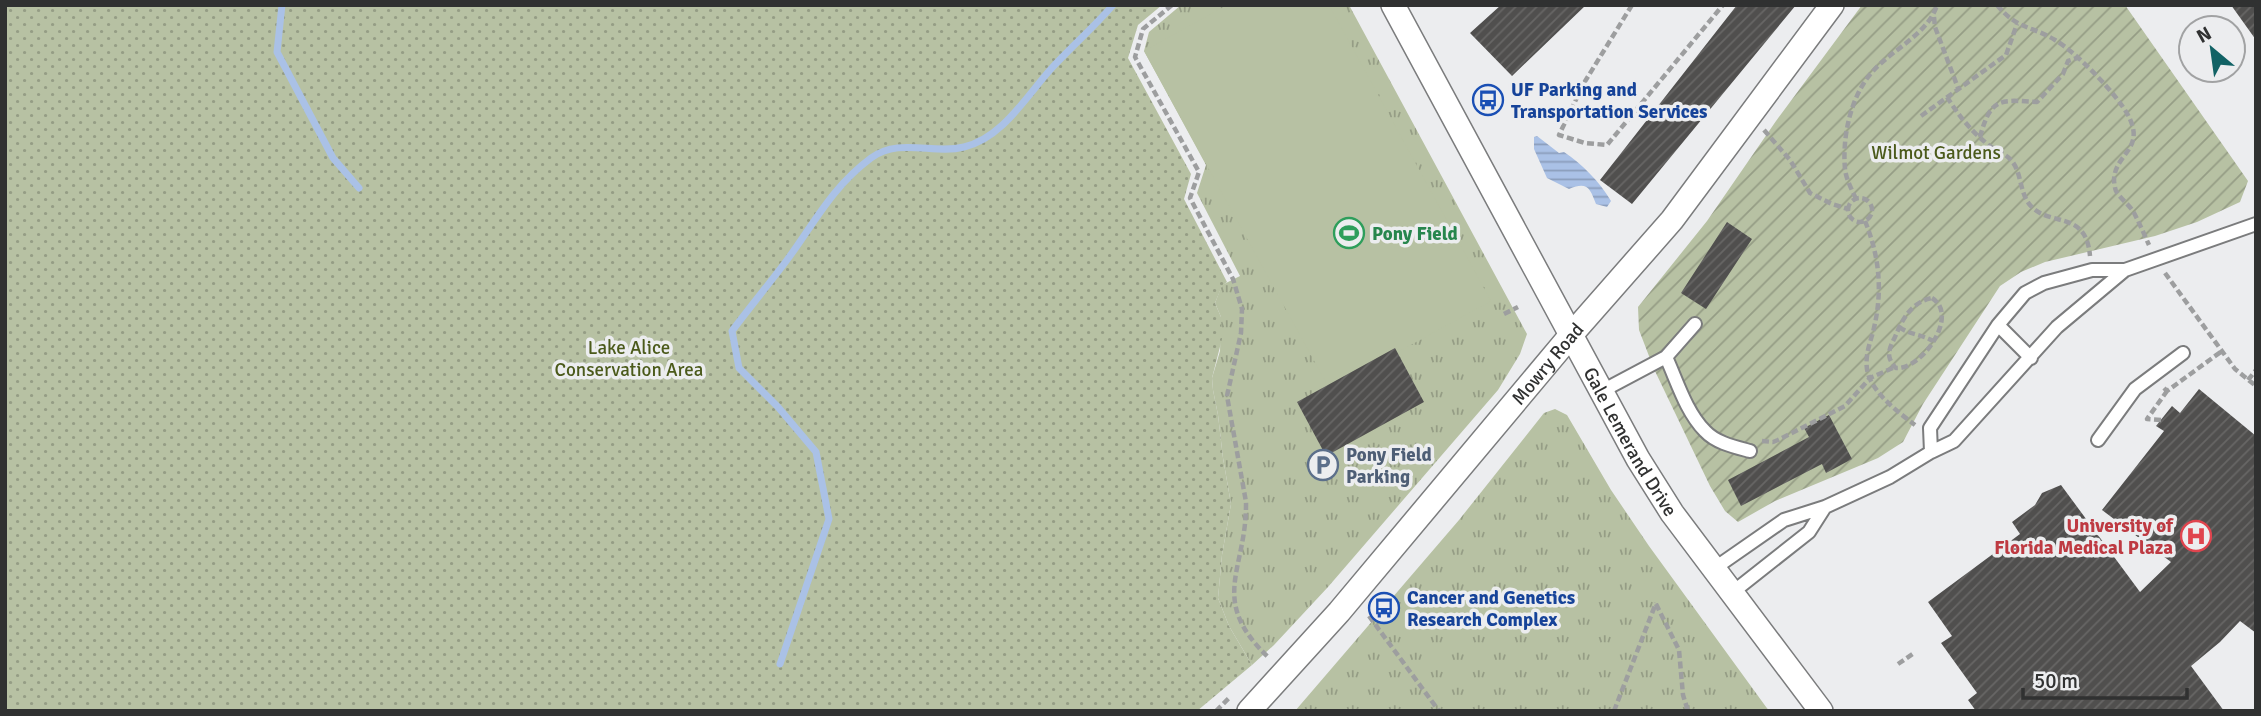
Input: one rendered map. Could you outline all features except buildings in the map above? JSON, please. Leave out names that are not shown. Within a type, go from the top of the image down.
[{"type":"street","name":"Gale Lemerand Drive","points":[[1393,5],[1645,470],[1672,513],[1821,711]]},
{"type":"street","name":"Mowry Road","points":[[1249,711],[1339,612],[1571,335],[1672,220],[1794,60],[1832,5]]},
{"type":"lane","points":[[1931,452],[1930,428],[1998,325],[2025,293],[2044,283],[2092,270],[2125,270],[2256,224]]},
{"type":"lane","points":[[1715,568],[1784,520],[1825,507],[1891,477],[1954,441],[2057,327],[2125,270]]},
{"type":"lane","points":[[1602,391],[1666,357],[1695,324]]},
{"type":"lane","points":[[1998,325],[2031,358]]},
{"type":"lane","points":[[2098,440],[2135,389],[2183,353]]},
{"type":"lane","points":[[1666,357],[1687,405],[1706,433],[1727,444],[1754,445]]},
{"type":"lane","points":[[1733,593],[1809,531],[1825,507]]},
{"type":"path","points":[[1172,5],[1143,29],[1135,57],[1199,172],[1190,198],[1233,279],[1242,309],[1241,333],[1227,396],[1246,502],[1234,601],[1243,629],[1269,658]]},
{"type":"path","points":[[1632,5],[1584,83],[1559,135],[1585,143],[1608,145],[1723,5]]},
{"type":"path","points":[[1937,5],[1934,27],[1958,88]]},
{"type":"path","points":[[1997,5],[2017,24],[2054,39],[2066,47],[2107,87],[2129,116],[2135,133],[2134,141],[2113,182],[2115,190],[2132,209],[2150,246]]},
{"type":"path","points":[[1856,199],[1845,169],[1847,130],[1852,110],[1874,70],[1934,16]]},
{"type":"path","points":[[1921,116],[2006,55],[2017,24]]},
{"type":"path","points":[[1980,138],[1989,115],[1999,102],[2037,102],[2063,74],[2068,61],[2077,58]]},
{"type":"path","points":[[1947,97],[1980,138],[2011,160],[2031,207],[2077,226],[2089,245],[2090,260]]},
{"type":"path","points":[[1761,127],[1790,160],[1810,193],[1848,209]]},
{"type":"path","points":[[1856,199],[1868,201],[1872,208],[1871,216],[1865,222],[1856,222],[1849,216],[1848,209],[1856,199]]},
{"type":"path","points":[[1865,222],[1877,254],[1880,272],[1875,322],[1868,347],[1867,366],[1870,378],[1885,398],[1919,428]]},
{"type":"path","points":[[2163,270],[2235,369],[2256,386]]},
{"type":"path","points":[[1754,445],[1773,442],[1838,410],[1850,401],[1870,378],[1895,367],[1903,369],[1912,365],[1923,355],[1941,326],[1943,314],[1939,302],[1932,298],[1926,299],[1903,318],[1889,350],[1889,359],[1895,367]]},
{"type":"path","points":[[1504,314],[1518,307]]},
{"type":"path","points":[[1899,327],[1910,335],[1922,335],[1933,341]]},
{"type":"path","points":[[2248,380],[2256,370]]},
{"type":"path","points":[[2161,420],[2147,419],[2167,391]]},
{"type":"path","points":[[1614,711],[1656,603],[1676,640],[1681,656],[1683,695],[1688,711]]},
{"type":"path","points":[[1369,616],[1440,711]]},
{"type":"path","points":[[1898,664],[1914,653]]},
{"type":"green space","name":"Lake Alice Conservation Area","points":[[5,5],[1162,5],[1138,25],[1128,58],[1191,174],[1184,199],[1227,282],[1222,286],[1215,303],[1221,317],[1222,339],[1212,378],[1231,504],[1218,598],[1229,626],[1252,665],[1197,711],[5,711]]},
{"type":"green space","points":[[1181,5],[1349,5],[1527,334],[1520,354],[1498,390],[1328,587],[1252,665],[1229,626],[1218,598],[1231,504],[1212,378],[1220,351],[1221,317],[1215,303],[1222,285],[1240,276],[1197,193],[1206,165],[1144,51],[1149,32]]},
{"type":"green space","name":"Pony Field","points":[[1227,5],[1329,5],[1491,301],[1398,352],[1395,349],[1328,386],[1144,51]]},
{"type":"green space","name":"Wilmot Gardens","points":[[1862,5],[2125,5],[2177,79],[2177,84],[2180,84],[2248,181],[2240,202],[2197,222],[2155,236],[2045,262],[2021,272],[2000,286],[1923,404],[1903,442],[1878,458],[1775,501],[1738,522],[1725,511],[1710,486],[1654,369],[1639,330],[1638,307],[1707,221],[1776,121]]},
{"type":"green space","points":[[1555,409],[1567,415],[1611,490],[1649,546],[1769,711],[1295,711],[1459,520],[1544,413]]},
{"type":"water","points":[[1537,136],[1559,153],[1564,152],[1571,157],[1590,174],[1611,201],[1607,207],[1596,204],[1590,191],[1584,186],[1569,189],[1547,178],[1534,149],[1534,137]]},
{"type":"waterway","points":[[282,5],[277,52],[333,158],[359,188]]},
{"type":"waterway","points":[[780,664],[829,519],[816,452],[778,407],[739,368],[732,331],[825,206],[857,169],[871,158],[893,149],[953,149],[978,142],[990,135],[1002,126],[1050,70],[1113,5]]},
{"type":"place","name":"UF Parking and Transportation Services","points":[[1488,100]]},
{"type":"place","name":"Pony Field","points":[[1349,233]]},
{"type":"place","name":"Pony Field Parking","points":[[1323,465]]},
{"type":"place","name":"University of Florida Medical Plaza","points":[[2196,536]]},
{"type":"place","name":"Cancer and Genetics Research Complex","points":[[1384,608]]}]
